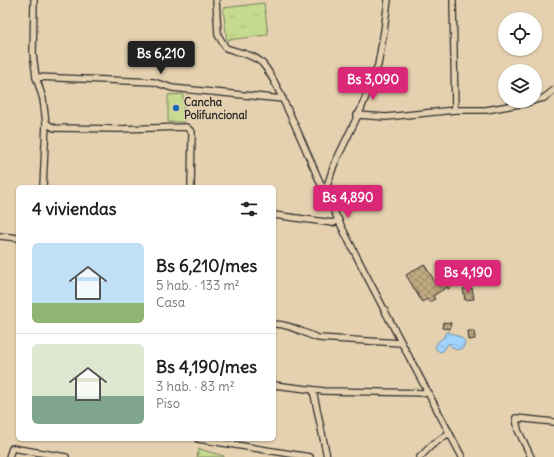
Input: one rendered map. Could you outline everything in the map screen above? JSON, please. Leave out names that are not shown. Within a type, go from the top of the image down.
[{"type":"street","points":[[34,0],[33,54],[36,77],[43,99],[46,123],[43,185]]},
{"type":"street","points":[[216,0],[218,35],[226,48],[261,62],[272,78],[339,220],[401,343],[462,457]]},
{"type":"street","points":[[325,192],[334,166],[378,65],[388,0]]},
{"type":"street","points":[[453,0],[455,110]]},
{"type":"street","points":[[36,77],[154,82],[172,88],[185,90],[283,99]]},
{"type":"street","points":[[542,99],[554,90]]},
{"type":"street","points":[[357,116],[386,117],[455,110],[486,110],[498,108]]},
{"type":"street","points":[[46,123],[54,128],[118,129],[186,127],[192,132],[191,185]]},
{"type":"street","points":[[276,215],[333,223],[339,220]]},
{"type":"street","points":[[0,236],[16,238]]},
{"type":"street","points":[[276,324],[290,326],[318,338],[401,343]]},
{"type":"street","points":[[276,385],[346,392],[428,393]]},
{"type":"street","points":[[313,390],[327,457]]},
{"type":"street","points":[[531,457],[518,430],[516,418],[554,422]]},
{"type":"street","points":[[420,457],[449,433]]},
{"type":"street","points":[[210,441],[310,457]]},
{"type":"street","points":[[9,457],[12,448],[66,457]]},
{"type":"green space","points":[[264,3],[268,35],[227,40],[223,8]]},
{"type":"green space","name":"Cancha Polifuncional","points":[[183,94],[184,122],[168,122],[168,95]]},
{"type":"green space","points":[[199,449],[224,456],[224,457],[197,457]]},
{"type":"water","points":[[446,332],[462,338],[465,342],[463,348],[457,350],[449,343],[443,351],[440,352],[436,349],[435,346],[443,338]]},
{"type":"building","points":[[424,264],[437,285],[450,278],[454,285],[448,289],[447,287],[433,296],[435,299],[429,302],[427,299],[422,302],[406,275]]},
{"type":"building","points":[[472,288],[474,299],[465,300],[463,289]]},
{"type":"building","points":[[443,322],[451,323],[450,329],[442,328]]},
{"type":"building","points":[[468,331],[474,331],[475,339],[469,340]]},
{"type":"place","name":"Cancha Polifuncional","points":[[176,108]]}]
